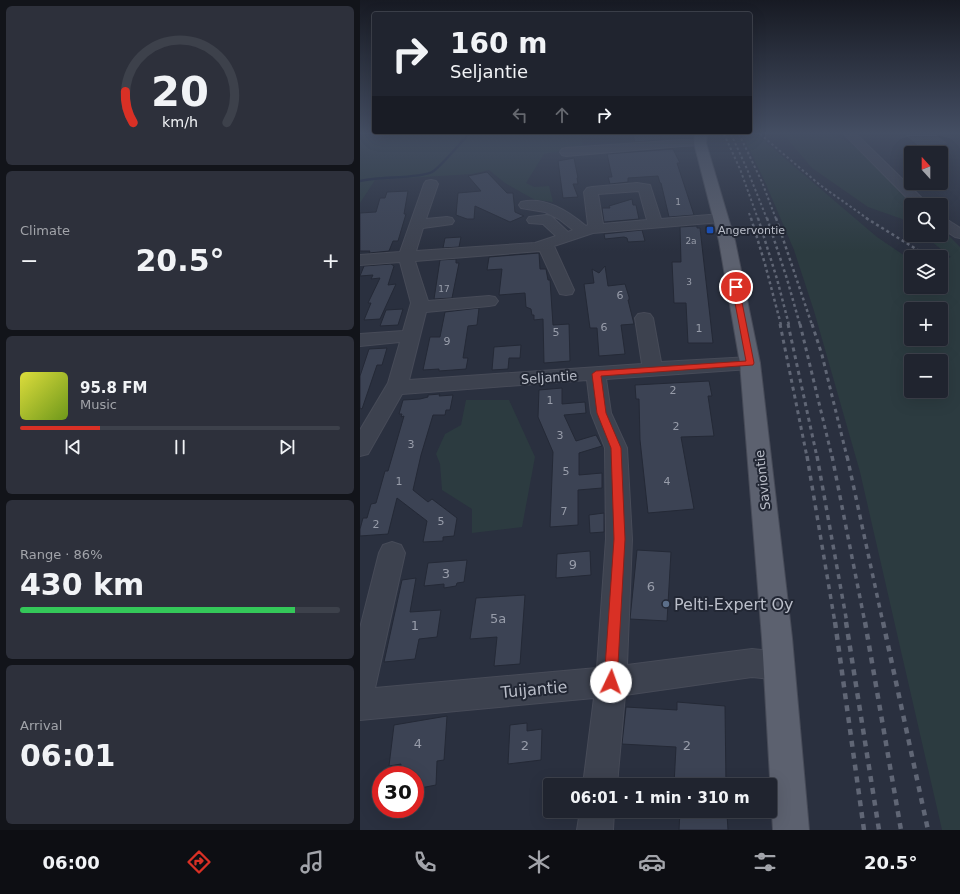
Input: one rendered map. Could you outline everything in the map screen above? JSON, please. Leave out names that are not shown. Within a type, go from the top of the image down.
[{"type":"main road","name":"Saviontie","points":[[710,173],[721,218],[750,363],[770,562],[791,830]]},
{"type":"street","points":[[889,173],[915,198]]},
{"type":"street","points":[[360,448],[395,388],[419,307],[420,303],[406,257],[431,184]]},
{"type":"street","points":[[590,230],[592,192],[637,187],[646,188],[655,223]]},
{"type":"street","points":[[526,205],[543,206],[564,215],[590,230]]},
{"type":"street","points":[[360,260],[537,247],[590,230],[721,218]]},
{"type":"street","points":[[534,220],[546,219],[567,237]]},
{"type":"street","points":[[418,224],[446,221]]},
{"type":"street","points":[[948,226],[960,234]]},
{"type":"street","points":[[546,244],[566,290]]},
{"type":"street","points":[[419,307],[489,301]]},
{"type":"street","points":[[644,318],[653,370]]},
{"type":"street","points":[[360,340],[411,336]]},
{"type":"street","name":"Seljantie","points":[[395,388],[750,363]]},
{"type":"street","points":[[596,374],[601,413],[616,448],[620,539],[611,682],[601,778]]},
{"type":"street","points":[[360,688],[392,553]]},
{"type":"street","name":"Tuijantie","points":[[360,705],[611,682],[752,664],[779,666]]},
{"type":"street","points":[[595,830],[596,818]]},
{"type":"shaded area","points":[[360,173],[477,173],[375,180],[360,203]]},
{"type":"shaded area","points":[[492,173],[532,173],[526,183],[534,187],[549,186],[553,202],[535,200],[505,183]]},
{"type":"shaded area","points":[[761,173],[802,173],[877,237],[904,255],[904,294],[948,294],[948,258],[951,257],[948,255],[948,250],[942,250],[932,242],[948,242],[948,235],[960,247],[960,830],[942,830],[860,472],[814,311],[794,250]]},
{"type":"shaded area","points":[[819,173],[885,173],[910,198],[904,198],[904,221],[868,207]]},
{"type":"shaded area","points":[[466,400],[509,400],[535,457],[522,527],[472,533],[472,509],[442,490],[440,464],[436,454],[445,434],[461,425]]},
{"type":"building","points":[[488,173],[507,193],[513,193],[515,212],[524,216],[510,222],[475,206],[474,219],[467,219],[456,215],[458,193],[481,191],[468,176]]},
{"type":"building","points":[[560,173],[577,173],[578,184],[573,184],[578,197],[563,198]]},
{"type":"building","points":[[611,173],[680,173],[694,215],[669,217],[658,176],[628,178],[628,182],[610,184],[608,177],[612,177]]},
{"type":"building","points":[[408,191],[404,214],[406,214],[398,241],[393,241],[389,251],[369,253],[370,251],[360,251],[360,213],[376,212],[380,198],[385,198],[387,192]]},
{"type":"building","points":[[632,199],[633,205],[636,205],[639,219],[604,222],[602,208],[610,208],[609,206]]},
{"type":"building","points":[[697,226],[697,228],[700,228],[713,343],[688,343],[686,303],[674,303],[672,262],[681,262],[680,227]]},
{"type":"building","points":[[642,230],[645,241],[628,242],[627,238],[624,237],[605,239],[604,234]]},
{"type":"building","points":[[461,237],[459,247],[443,248],[445,238]]},
{"type":"building","points":[[539,253],[540,269],[546,269],[548,280],[550,280],[553,325],[569,324],[570,361],[544,363],[543,319],[534,320],[534,315],[532,315],[531,309],[526,307],[525,293],[499,295],[502,269],[487,270],[489,257]]},
{"type":"building","points":[[456,259],[456,263],[459,263],[452,298],[434,299],[440,260]]},
{"type":"building","points":[[391,264],[394,266],[388,285],[396,284],[380,319],[364,320],[371,303],[368,303],[380,278],[371,279],[373,275],[360,276],[364,266]]},
{"type":"building","points":[[605,266],[608,286],[625,284],[629,297],[628,300],[634,324],[621,325],[625,354],[599,356],[597,328],[590,328],[584,284],[594,283],[592,269],[599,273]]},
{"type":"building","points":[[479,308],[477,325],[468,326],[463,358],[468,358],[466,369],[439,371],[439,369],[423,370],[430,337],[440,337],[445,312]]},
{"type":"building","points":[[403,309],[398,325],[380,326],[386,310]]},
{"type":"building","points":[[521,345],[520,358],[509,358],[508,369],[492,370],[494,347]]},
{"type":"building","points":[[387,348],[382,365],[377,365],[362,409],[360,408],[360,376],[369,349]]},
{"type":"building","points":[[709,381],[712,396],[708,396],[714,436],[681,437],[694,509],[648,513],[640,440],[639,399],[636,399],[635,385]]},
{"type":"building","points":[[562,388],[562,404],[585,402],[586,413],[564,415],[576,441],[596,435],[602,446],[579,453],[579,475],[602,473],[602,488],[578,490],[578,525],[550,527],[553,452],[538,417],[539,390]]},
{"type":"building","points":[[440,394],[439,396],[453,395],[450,410],[446,410],[445,415],[433,415],[421,455],[413,490],[428,502],[432,499],[457,518],[454,536],[443,537],[443,541],[423,542],[427,521],[397,498],[388,534],[360,536],[363,518],[367,518],[371,504],[376,503],[385,471],[388,471],[404,416],[401,417],[402,414],[399,414],[403,400],[420,399],[428,397],[428,395]]},
{"type":"building","points":[[604,513],[604,532],[590,533],[589,515]]},
{"type":"building","points":[[637,550],[671,552],[667,621],[630,619]]},
{"type":"building","points":[[590,551],[591,575],[556,578],[557,554]]},
{"type":"building","points":[[467,560],[464,582],[457,583],[456,586],[444,588],[444,584],[424,586],[428,563]]},
{"type":"building","points":[[416,578],[410,612],[441,610],[437,637],[419,639],[415,659],[384,662],[402,580]]},
{"type":"building","points":[[525,595],[520,664],[494,666],[497,637],[470,639],[476,598]]},
{"type":"building","points":[[677,702],[725,706],[726,778],[674,778],[676,747],[622,744],[626,707],[677,710]]},
{"type":"building","points":[[447,716],[444,760],[437,761],[436,785],[424,787],[424,766],[401,766],[401,764],[389,766],[394,725]]},
{"type":"building","points":[[527,723],[527,731],[542,729],[541,760],[508,764],[510,725]]},
{"type":"building","points":[[680,818],[727,818],[728,830],[679,830]]},
{"type":"waterway","points":[[360,181],[377,178],[418,176],[430,173]]},
{"type":"railway","points":[[741,173],[758,219]]},
{"type":"railway","points":[[748,173],[767,219]]},
{"type":"railway","points":[[758,173],[776,219]]},
{"type":"railway","points":[[806,173],[820,185],[868,219]]},
{"type":"railway","points":[[749,213],[751,219]]},
{"type":"railway","points":[[751,218],[781,325]]},
{"type":"railway","points":[[758,218],[777,279],[789,325]]},
{"type":"railway","points":[[767,218],[800,325]]},
{"type":"railway","points":[[776,218],[812,325]]},
{"type":"railway","points":[[866,218],[918,250]]},
{"type":"railway","points":[[780,324],[807,457]]},
{"type":"railway","points":[[788,324],[817,457]]},
{"type":"railway","points":[[800,324],[832,457]]},
{"type":"railway","points":[[812,324],[822,355],[847,457]]},
{"type":"railway","points":[[807,456],[835,623]]},
{"type":"railway","points":[[817,456],[847,623]]},
{"type":"railway","points":[[832,456],[865,623]]},
{"type":"railway","points":[[847,456],[883,623]]},
{"type":"railway","points":[[835,622],[864,830]]},
{"type":"railway","points":[[846,622],[879,830]]},
{"type":"railway","points":[[865,622],[901,830]]},
{"type":"railway","points":[[883,622],[928,830]]},
{"type":"place","name":"Angervontie","points":[[710,230]]},
{"type":"place","name":"Pelti-Expert Oy","points":[[666,604]]},
{"type":"route","points":[[611,682],[620,539],[616,448],[601,413],[596,374],[732,363],[750,363],[736,287]]}]
